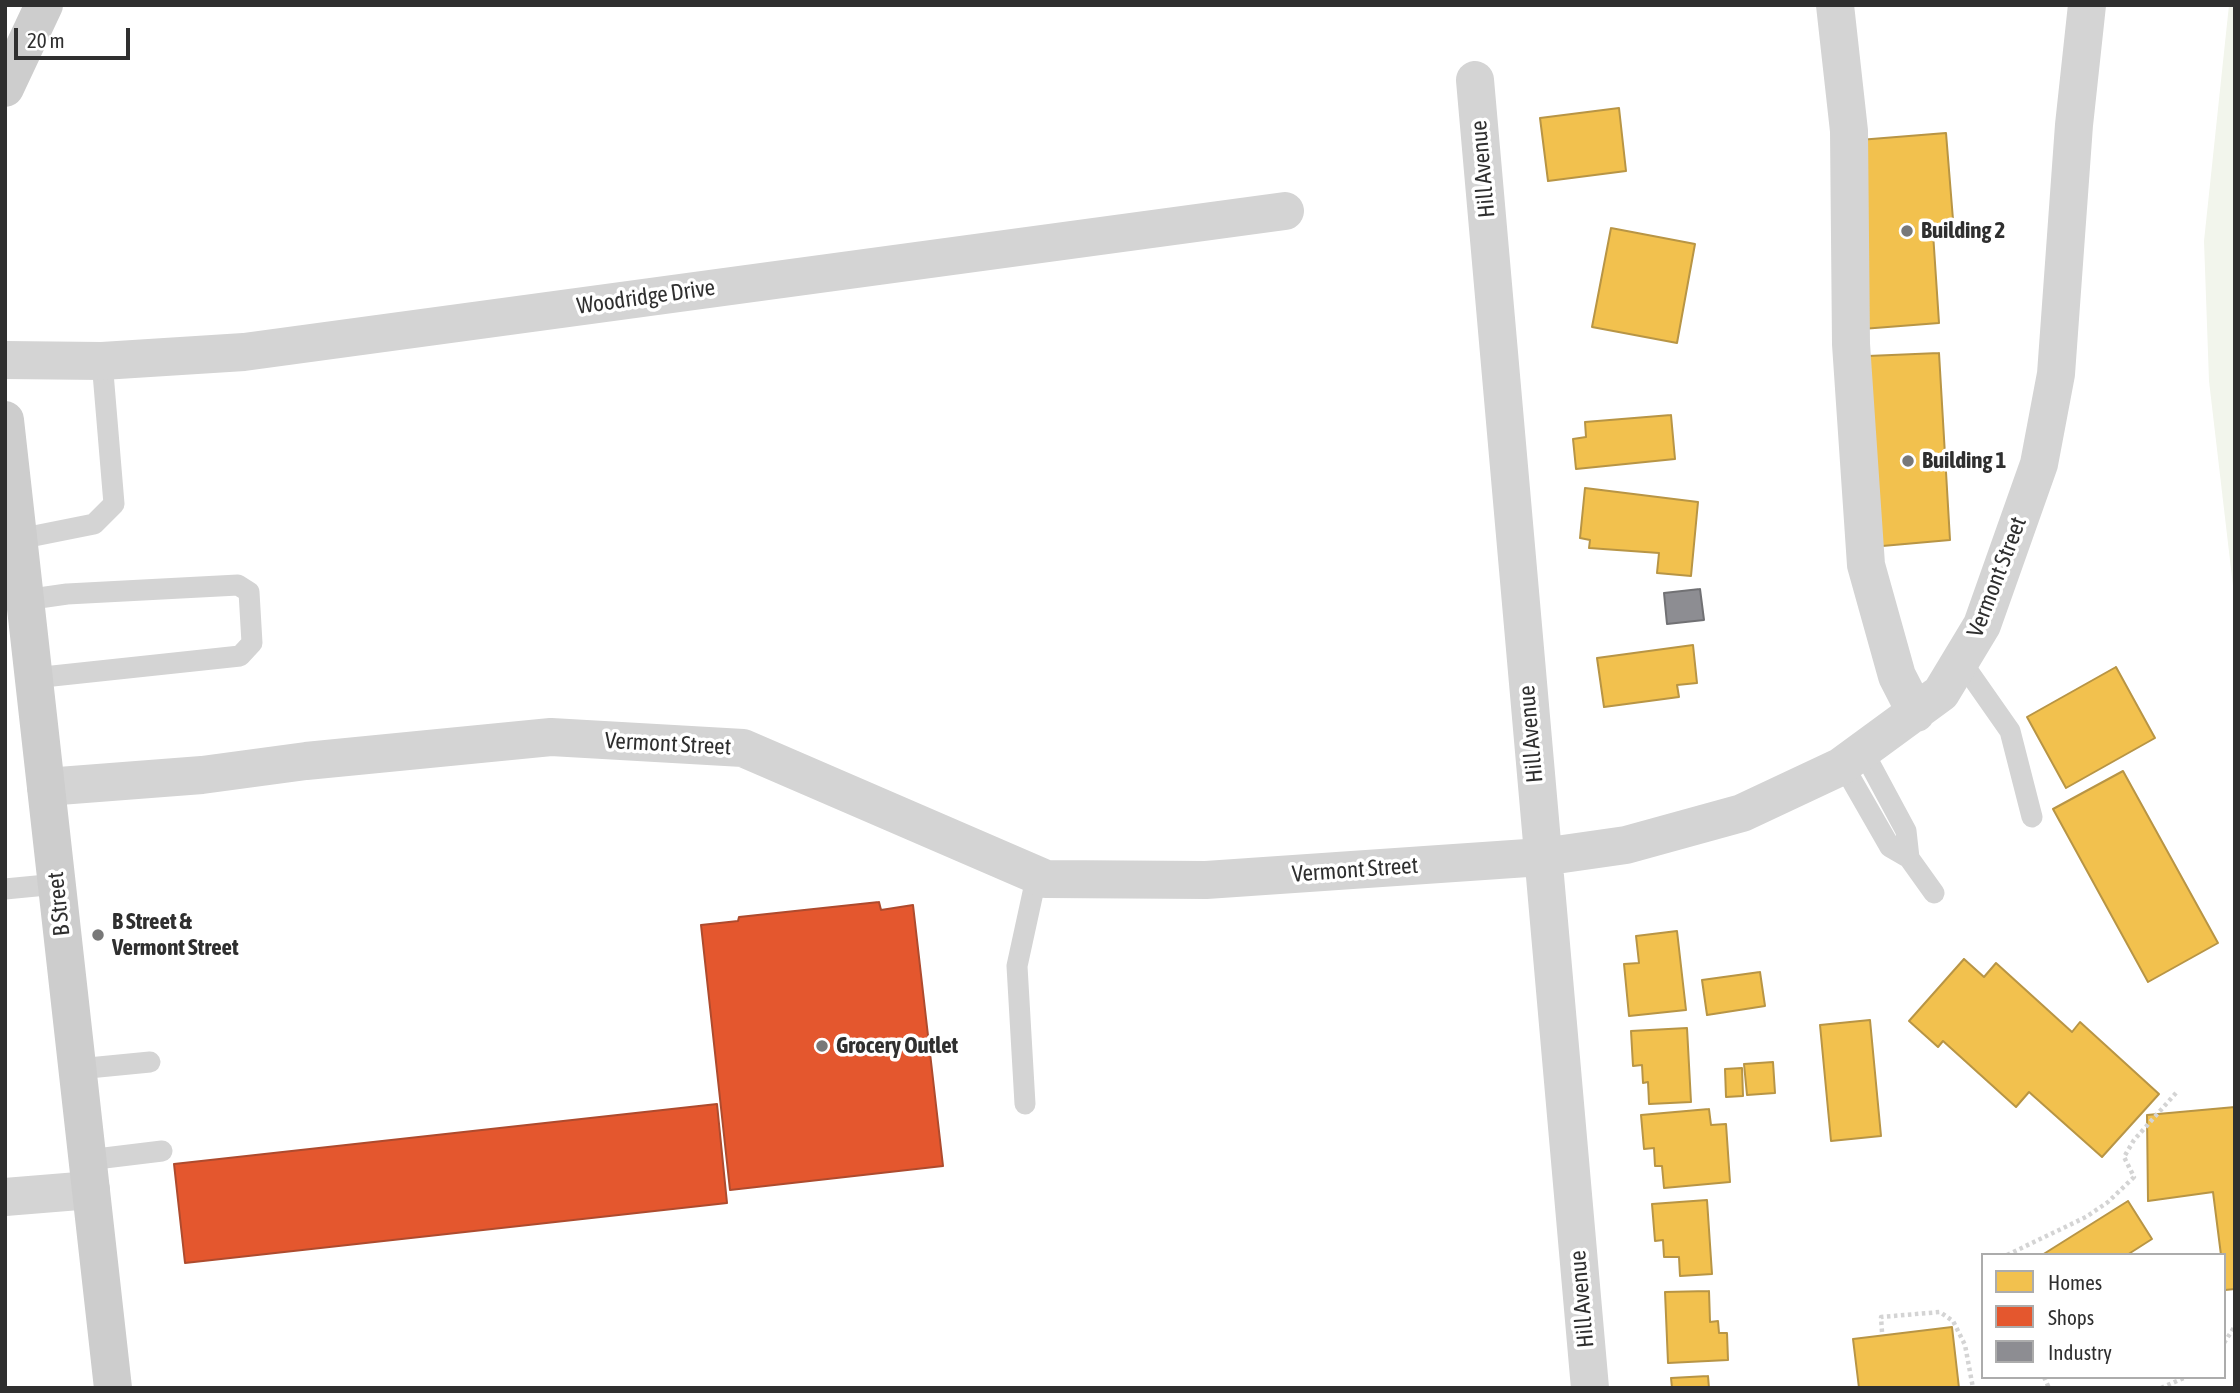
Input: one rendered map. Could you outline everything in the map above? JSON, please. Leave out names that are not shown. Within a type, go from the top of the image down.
[{"type":"street","points":[[5,88],[44,5]]},
{"type":"street","points":[[1835,5],[1849,131],[1851,344],[1866,565],[1897,676],[1916,713]]},
{"type":"street","name":"Vermont Street","points":[[46,787],[202,775],[306,761],[551,737],[743,748],[1046,879],[1206,880],[1542,857],[1626,845],[1742,813],[1853,758],[1916,713],[1941,693],[1982,625],[2039,464],[2056,374],[2074,125],[2087,5]]},
{"type":"street","name":"Hill Avenue","points":[[1475,80],[1590,1388]]},
{"type":"street","name":"Woodridge Drive","points":[[5,360],[102,361],[244,352],[1285,211]]},
{"type":"street","name":"B Street","points":[[5,420],[13,516],[34,678],[113,1388]]},
{"type":"street","points":[[5,1198],[89,1175]]},
{"type":"lane","points":[[13,516],[94,524],[114,504],[102,361]]},
{"type":"lane","points":[[25,600],[67,594],[238,585],[249,592],[253,643],[240,656],[34,678]]},
{"type":"lane","points":[[1961,661],[2010,731],[2032,817]]},
{"type":"lane","points":[[1853,758],[1906,831],[1909,858],[1934,893]]},
{"type":"lane","points":[[1025,1104],[1017,966],[1037,874]]},
{"type":"lane","points":[[5,889],[57,884]]},
{"type":"lane","points":[[78,1069],[150,1062]]},
{"type":"lane","points":[[89,1175],[162,1151]]},
{"type":"path","points":[[2017,1252],[2086,1217],[2108,1202],[2134,1177],[2124,1157],[2134,1140],[2176,1093]]},
{"type":"path","points":[[1882,1332],[1881,1317],[1940,1312],[1953,1321],[1965,1345],[1973,1388]]},
{"type":"path","points":[[2161,1388],[2181,1379]]},
{"type":"shaded area","points":[[2229,5],[2235,5],[2235,603],[2209,381],[2204,241]]},
{"type":"building: Homes","points":[[1619,108],[1626,171],[1548,181],[1540,118]]},
{"type":"building: Homes","name":"Building 2","points":[[1946,133],[1954,232],[1933,233],[1939,323],[1862,329],[1859,140]]},
{"type":"building: Homes","points":[[1611,228],[1695,244],[1677,343],[1592,327]]},
{"type":"building: Homes","name":"Building 1","points":[[1939,353],[1950,540],[1871,547],[1868,356]]},
{"type":"building: Homes","points":[[1671,415],[1675,459],[1576,469],[1573,439],[1586,437],[1585,422]]},
{"type":"building: Homes","points":[[1585,488],[1698,502],[1691,576],[1657,573],[1659,553],[1589,548],[1590,540],[1580,538]]},
{"type":"building: Homes","points":[[1693,645],[1697,683],[1677,685],[1679,697],[1604,707],[1597,658]]},
{"type":"building: Homes","points":[[2116,667],[2155,738],[2066,788],[2027,717]]},
{"type":"building: Homes","points":[[2123,771],[2218,943],[2148,982],[2053,809]]},
{"type":"building: Homes","points":[[1677,931],[1686,1010],[1629,1016],[1624,964],[1639,963],[1636,936]]},
{"type":"building: Homes","points":[[1964,959],[1984,977],[1996,963],[2072,1032],[2080,1022],[2159,1094],[2102,1157],[2029,1092],[2016,1107],[1943,1041],[1938,1047],[1909,1021]]},
{"type":"building: Homes","points":[[1760,972],[1765,1006],[1707,1015],[1702,980]]},
{"type":"building: Homes","points":[[1870,1020],[1881,1136],[1831,1141],[1820,1025]]},
{"type":"building: Homes","points":[[1687,1028],[1691,1102],[1649,1104],[1648,1082],[1643,1083],[1642,1065],[1633,1066],[1631,1031]]},
{"type":"building: Homes","points":[[1773,1062],[1775,1093],[1747,1095],[1744,1064]]},
{"type":"building: Homes","points":[[1742,1068],[1743,1096],[1726,1097],[1725,1069]]},
{"type":"building: Homes","points":[[2235,1107],[2235,1289],[2226,1290],[2226,1253],[2221,1253],[2213,1192],[2148,1201],[2147,1115]]},
{"type":"building: Homes","points":[[1709,1109],[1711,1125],[1726,1124],[1730,1182],[1664,1188],[1662,1166],[1655,1166],[1654,1148],[1644,1149],[1641,1115]]},
{"type":"building: Homes","points":[[1707,1200],[1712,1274],[1680,1276],[1679,1257],[1664,1257],[1663,1240],[1655,1241],[1652,1204]]},
{"type":"building: Homes","points":[[2128,1201],[2152,1239],[2130,1253],[2045,1253]]},
{"type":"building: Homes","points":[[1709,1291],[1710,1322],[1718,1321],[1719,1333],[1727,1333],[1728,1360],[1668,1363],[1665,1292]]},
{"type":"building: Homes","points":[[1952,1327],[1959,1388],[1859,1388],[1853,1339]]},
{"type":"building: Homes","points":[[1708,1376],[1709,1388],[1672,1388],[1671,1378]]},
{"type":"building: Shops","name":"Grocery Outlet","points":[[879,902],[881,910],[913,905],[943,1166],[730,1190],[701,925],[738,921],[739,917]]},
{"type":"building: Shops","points":[[717,1104],[727,1203],[185,1263],[174,1164]]},
{"type":"building: Industry","points":[[1700,589],[1704,620],[1667,624],[1664,593]]},
{"type":"place","name":"Building 2","points":[[1907,231]]},
{"type":"place","name":"Building 1","points":[[1908,461]]},
{"type":"place","name":"B Street & Vermont Street","points":[[98,935]]},
{"type":"place","name":"Grocery Outlet","points":[[822,1046]]}]
